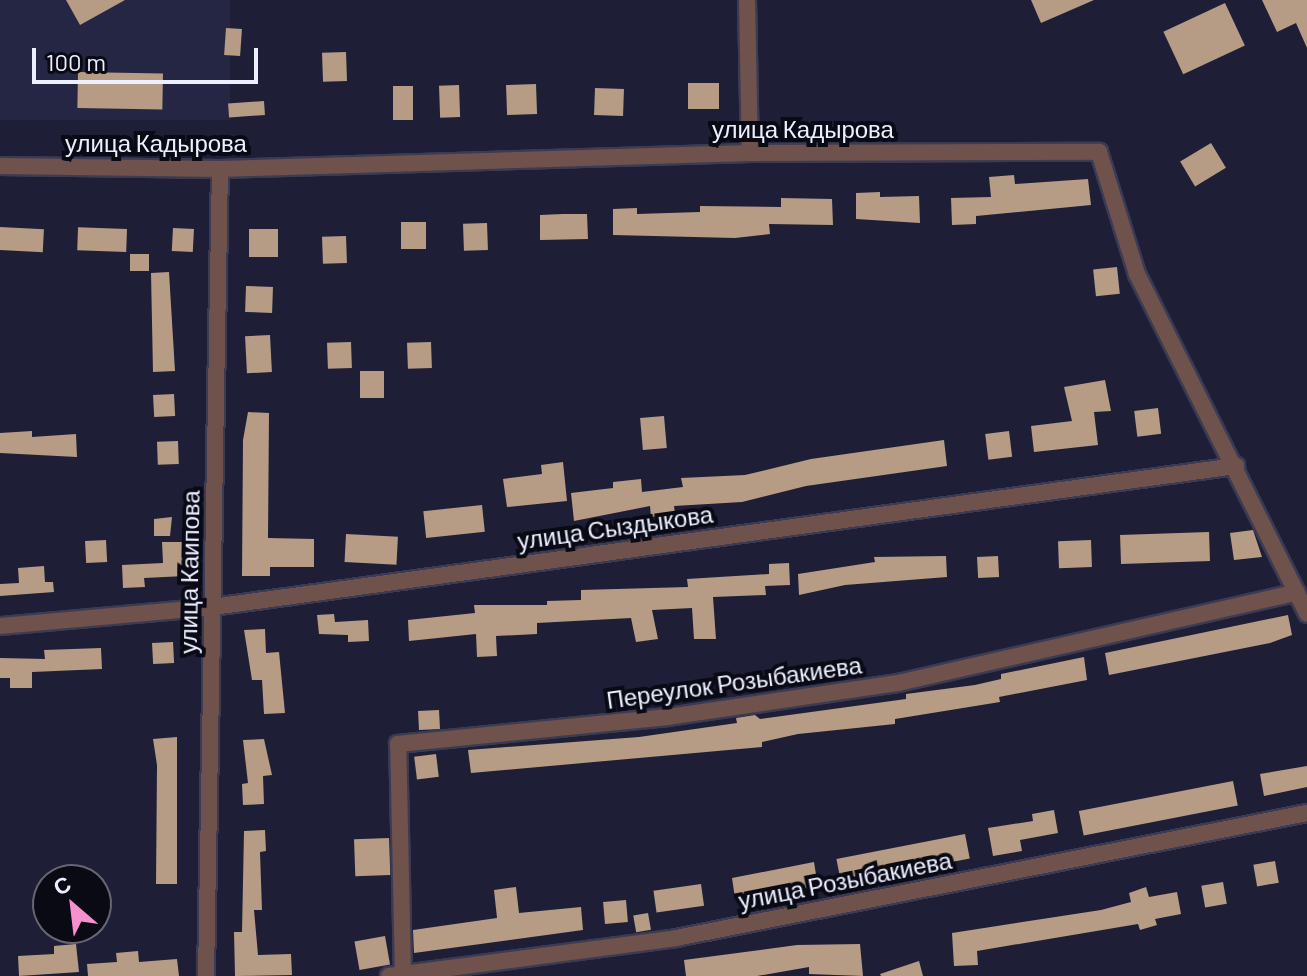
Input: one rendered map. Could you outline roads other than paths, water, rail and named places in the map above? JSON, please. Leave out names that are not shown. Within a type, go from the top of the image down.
[{"type":"street","points":[[747,0],[750,153]]},
{"type":"street","name":"улица Кадырова","points":[[0,166],[220,169],[750,153],[1099,152],[1137,274],[1236,466],[1307,614]]},
{"type":"street","name":"улица Каипова","points":[[206,976],[220,169]]},
{"type":"street","name":"улица Сыздыкова","points":[[0,626],[213,607],[1236,466]]},
{"type":"street","name":"Переулок Розыбакиева","points":[[396,975],[398,744],[668,717],[898,683],[1297,592]]},
{"type":"street","name":"улица Розыбакиева","points":[[396,975],[676,938],[1307,813]]}]
